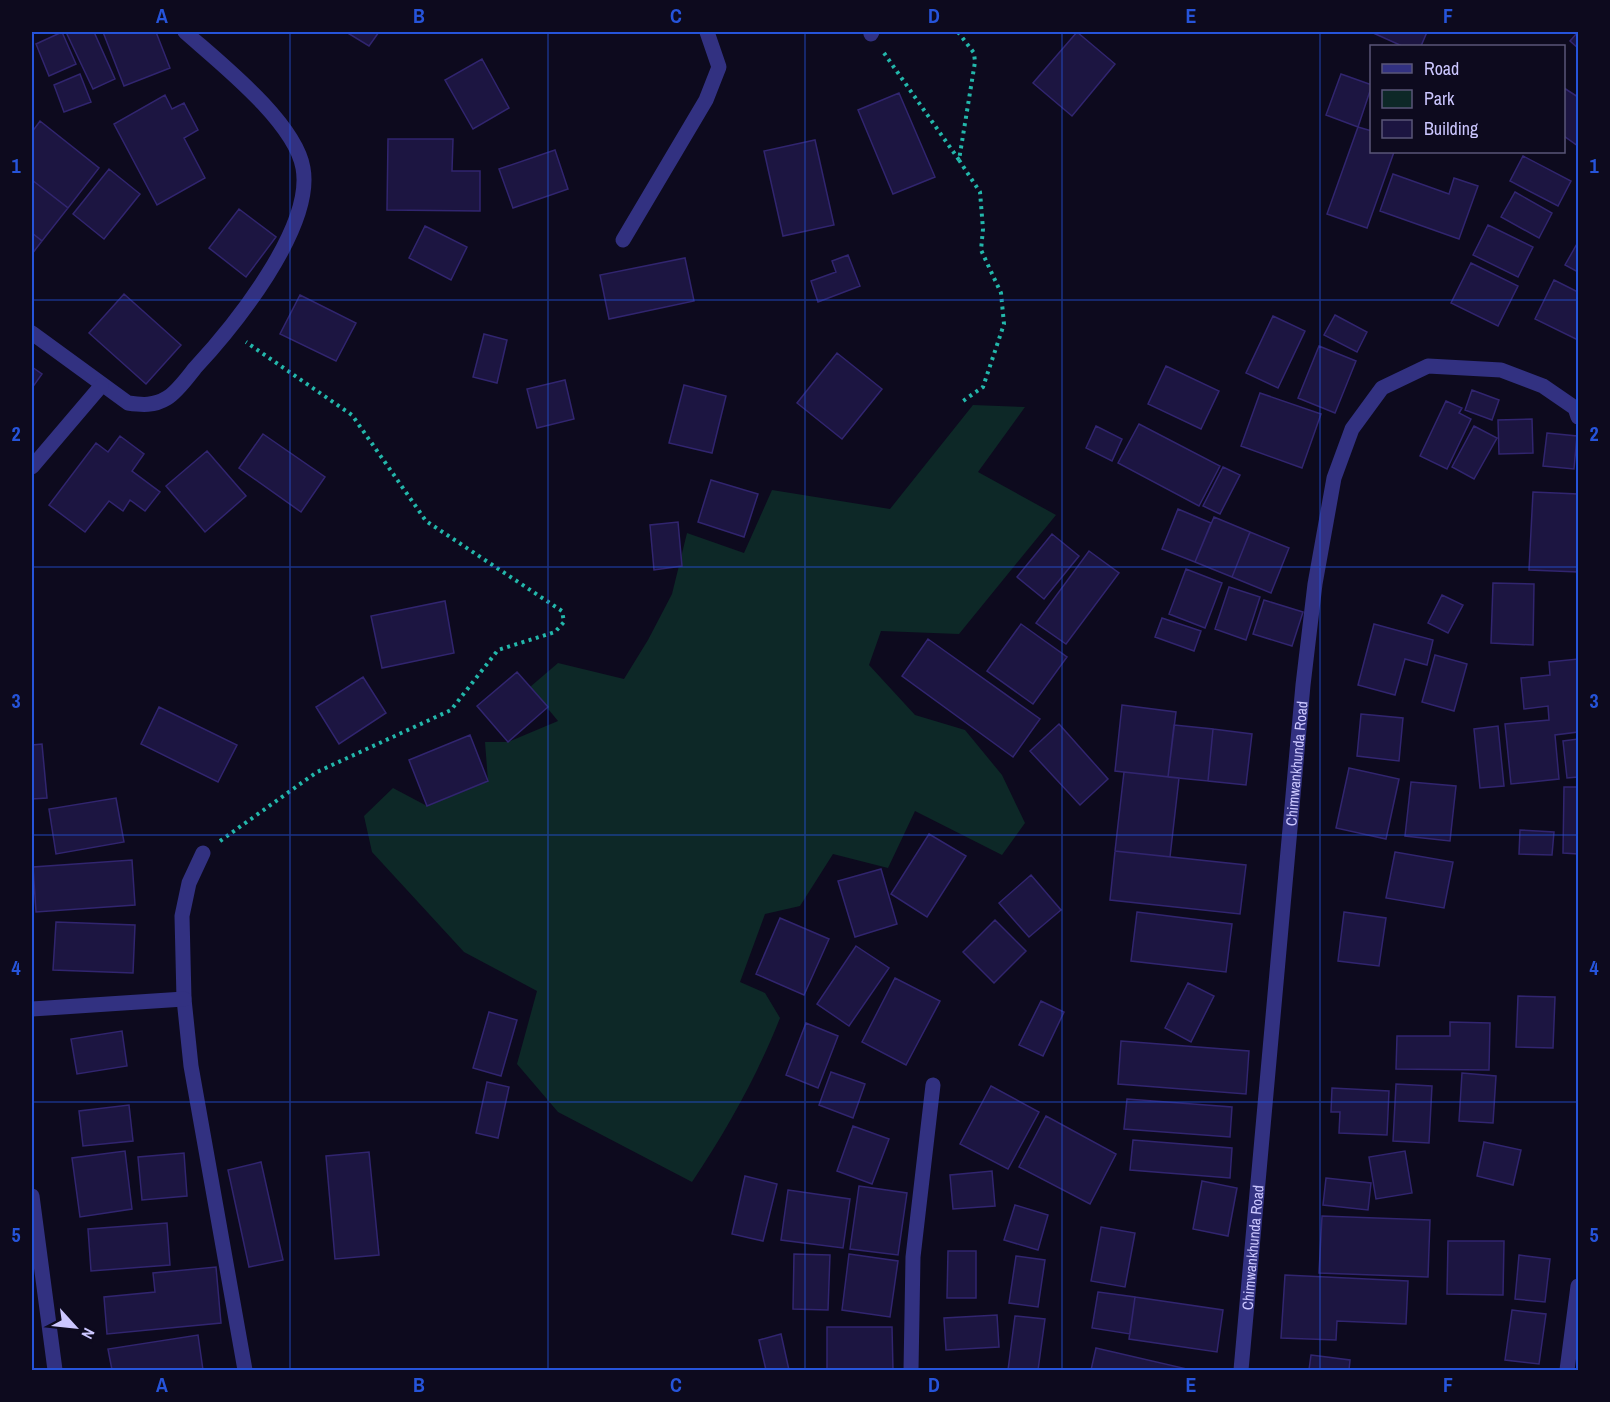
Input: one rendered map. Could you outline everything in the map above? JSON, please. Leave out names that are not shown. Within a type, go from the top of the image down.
[{"type":"street","points":[[32,333],[101,386],[128,403],[147,406],[168,398],[230,331],[279,255],[302,204],[303,168],[292,143],[260,99],[185,32]]},
{"type":"street","points":[[623,240],[706,100],[719,67],[707,32]]},
{"type":"street","name":"Chimwankhunda Road","points":[[1241,1371],[1303,685],[1315,584],[1334,478],[1352,429],[1382,388],[1428,366],[1502,370],[1543,386],[1575,408],[1578,417]]},
{"type":"street","points":[[32,467],[101,386]]},
{"type":"street","points":[[202,853],[189,883],[182,916],[184,999],[191,1066],[245,1371]]},
{"type":"street","points":[[32,1009],[184,999]]},
{"type":"street","points":[[911,1371],[914,1257],[933,1085]]},
{"type":"street","points":[[32,1196],[55,1371]]},
{"type":"street","points":[[1567,1371],[1578,1286]]},
{"type":"path","points":[[958,32],[974,53],[975,62],[959,160]]},
{"type":"path","points":[[872,33],[980,192],[983,230],[981,250],[1001,293],[1004,324],[983,387],[963,401]]},
{"type":"path","points":[[202,853],[317,772],[451,710],[498,650],[555,632],[564,622],[562,611],[426,521],[352,415],[230,331]]},
{"type":"green space","points":[[973,405],[1025,407],[978,472],[1056,515],[959,634],[881,631],[869,665],[915,715],[965,730],[1002,775],[1025,823],[1002,855],[915,811],[888,868],[833,854],[800,906],[765,914],[740,982],[765,993],[780,1018],[740,1102],[692,1182],[558,1112],[517,1064],[537,991],[464,952],[372,852],[364,816],[393,788],[427,806],[488,781],[485,742],[508,742],[558,721],[530,687],[558,663],[624,679],[672,594],[687,533],[744,553],[772,490],[890,509]]},
{"type":"building","points":[[62,32],[76,64],[49,76],[36,44]]},
{"type":"building","points":[[66,32],[94,32],[115,79],[93,89]]},
{"type":"building","points":[[103,32],[156,32],[170,68],[124,86]]},
{"type":"building","points":[[346,32],[379,32],[369,46]]},
{"type":"building","points":[[1077,32],[1115,64],[1072,116],[1033,83]]},
{"type":"building","points":[[1371,32],[1427,32],[1421,45],[1400,45]]},
{"type":"building","points":[[1578,32],[1578,48],[1570,41]]},
{"type":"building","points":[[482,59],[509,108],[473,129],[445,80]]},
{"type":"building","points":[[80,74],[91,102],[64,112],[54,85]]},
{"type":"building","points":[[1341,74],[1370,84],[1370,91],[1358,127],[1326,115]]},
{"type":"building","points":[[1565,89],[1578,97],[1578,146],[1565,137]]},
{"type":"building","points":[[899,93],[935,177],[893,194],[858,110]]},
{"type":"building","points":[[165,95],[172,109],[184,103],[198,130],[184,138],[205,178],[157,205],[114,124]]},
{"type":"building","points":[[40,121],[99,168],[68,208],[32,180],[32,132]]},
{"type":"building","points":[[1358,127],[1370,130],[1370,153],[1394,153],[1367,228],[1327,214]]},
{"type":"building","points":[[388,139],[453,139],[452,171],[480,171],[480,211],[387,210]]},
{"type":"building","points":[[815,140],[834,225],[783,236],[764,151]]},
{"type":"building","points":[[555,150],[568,189],[513,208],[499,169]]},
{"type":"building","points":[[1523,156],[1571,181],[1558,206],[1510,181]]},
{"type":"building","points":[[109,169],[140,194],[104,239],[73,214]]},
{"type":"building","points":[[1393,174],[1449,194],[1454,178],[1478,186],[1459,239],[1380,211]]},
{"type":"building","points":[[32,180],[68,208],[42,241],[32,233]]},
{"type":"building","points":[[1515,192],[1552,213],[1539,238],[1501,217]]},
{"type":"building","points":[[239,209],[276,237],[246,277],[209,248]]},
{"type":"building","points":[[1488,225],[1533,247],[1518,277],[1473,255]]},
{"type":"building","points":[[425,226],[467,247],[451,280],[409,258]]},
{"type":"building","points":[[32,233],[42,241],[32,254]]},
{"type":"building","points":[[1578,242],[1578,272],[1565,265]]},
{"type":"building","points":[[848,255],[860,286],[818,302],[811,281],[836,272],[832,261]]},
{"type":"building","points":[[685,258],[694,301],[609,319],[600,275]]},
{"type":"building","points":[[1471,263],[1518,286],[1498,326],[1451,303]]},
{"type":"building","points":[[1554,280],[1578,292],[1578,340],[1535,319]]},
{"type":"building","points":[[124,294],[181,345],[146,384],[89,333]]},
{"type":"building","points":[[300,295],[356,323],[336,361],[280,334]]},
{"type":"building","points":[[1335,315],[1367,332],[1357,352],[1324,335]]},
{"type":"building","points":[[1273,316],[1305,331],[1278,388],[1246,373]]},
{"type":"building","points":[[484,334],[507,340],[497,383],[473,377]]},
{"type":"building","points":[[1319,346],[1356,361],[1335,413],[1298,398]]},
{"type":"building","points":[[837,353],[882,389],[842,439],[797,403]]},
{"type":"building","points":[[1166,366],[1219,391],[1201,429],[1148,404]]},
{"type":"building","points":[[32,367],[42,374],[32,388]]},
{"type":"building","points":[[565,380],[574,419],[537,428],[527,389]]},
{"type":"building","points":[[684,385],[726,396],[712,453],[669,443]]},
{"type":"building","points":[[1472,390],[1499,400],[1492,420],[1465,410]]},
{"type":"building","points":[[1260,393],[1321,414],[1302,468],[1241,446]]},
{"type":"building","points":[[1446,401],[1462,408],[1459,413],[1471,419],[1447,469],[1420,456]]},
{"type":"building","points":[[1532,419],[1533,453],[1499,454],[1498,420]]},
{"type":"building","points":[[1139,424],[1220,466],[1199,506],[1118,463]]},
{"type":"building","points":[[1096,426],[1122,439],[1112,461],[1086,448]]},
{"type":"building","points":[[1474,426],[1497,438],[1474,479],[1452,467]]},
{"type":"building","points":[[1547,433],[1577,436],[1574,469],[1543,466]]},
{"type":"building","points":[[263,434],[325,477],[301,512],[239,468]]},
{"type":"building","points":[[120,436],[144,454],[132,471],[160,492],[145,511],[130,500],[123,511],[109,501],[85,532],[49,505],[96,443],[108,452]]},
{"type":"building","points":[[207,451],[246,496],[205,532],[166,486]]},
{"type":"building","points":[[1223,467],[1240,475],[1220,514],[1203,506]]},
{"type":"building","points":[[711,480],[758,494],[744,537],[698,522]]},
{"type":"building","points":[[1533,492],[1578,494],[1578,572],[1529,570]]},
{"type":"building","points":[[1178,509],[1211,523],[1195,562],[1162,549]]},
{"type":"building","points":[[1214,517],[1250,532],[1232,577],[1195,562]]},
{"type":"building","points":[[678,522],[682,566],[654,570],[650,525]]},
{"type":"building","points":[[1250,532],[1289,548],[1271,593],[1232,577]]},
{"type":"building","points":[[1052,534],[1079,556],[1044,599],[1017,577]]},
{"type":"building","points":[[1089,551],[1119,573],[1066,644],[1036,623]]},
{"type":"building","points":[[1186,569],[1222,583],[1205,628],[1169,614]]},
{"type":"building","points":[[1493,583],[1534,584],[1533,645],[1491,643]]},
{"type":"building","points":[[1229,587],[1260,597],[1246,640],[1215,629]]},
{"type":"building","points":[[1442,595],[1463,605],[1448,633],[1428,623]]},
{"type":"building","points":[[1264,600],[1303,612],[1292,646],[1253,634]]},
{"type":"building","points":[[445,601],[454,653],[382,668],[371,616]]},
{"type":"building","points":[[1162,618],[1201,631],[1194,651],[1155,637]]},
{"type":"building","points":[[1021,624],[1067,657],[1033,704],[987,671]]},
{"type":"building","points":[[1374,624],[1433,640],[1427,665],[1405,659],[1395,695],[1358,685]]},
{"type":"building","points":[[928,639],[1040,719],[1013,757],[902,676]]},
{"type":"building","points":[[1435,655],[1467,664],[1454,711],[1422,702]]},
{"type":"building","points":[[1578,659],[1578,732],[1555,735],[1559,779],[1511,784],[1505,724],[1549,720],[1548,706],[1524,709],[1521,678],[1550,675],[1549,662]]},
{"type":"building","points":[[517,672],[548,707],[508,742],[477,706]]},
{"type":"building","points":[[363,677],[386,713],[339,744],[316,707]]},
{"type":"building","points":[[1122,705],[1176,712],[1168,777],[1115,771]]},
{"type":"building","points":[[159,707],[237,745],[218,782],[141,744]]},
{"type":"building","points":[[1361,714],[1403,718],[1399,761],[1357,756]]},
{"type":"building","points":[[1059,724],[1108,779],[1080,805],[1030,751]]},
{"type":"building","points":[[1174,725],[1213,729],[1208,781],[1168,777]]},
{"type":"building","points":[[1498,726],[1504,786],[1480,788],[1474,729]]},
{"type":"building","points":[[1213,729],[1252,734],[1246,785],[1208,781]]},
{"type":"building","points":[[470,735],[488,781],[427,806],[409,760]]},
{"type":"building","points":[[1578,739],[1578,777],[1567,778],[1563,741]]},
{"type":"building","points":[[42,744],[47,798],[32,799],[32,745]]},
{"type":"building","points":[[1349,768],[1399,779],[1386,839],[1336,828]]},
{"type":"building","points":[[1124,772],[1179,778],[1170,857],[1115,851]]},
{"type":"building","points":[[1411,782],[1456,786],[1450,841],[1405,836]]},
{"type":"building","points":[[1564,787],[1578,787],[1578,854],[1563,853]]},
{"type":"building","points":[[116,798],[124,842],[56,854],[49,809]]},
{"type":"building","points":[[1520,830],[1554,832],[1552,855],[1519,854]]},
{"type":"building","points":[[929,834],[966,856],[927,917],[891,894]]},
{"type":"building","points":[[1115,851],[1246,865],[1240,914],[1110,900]]},
{"type":"building","points":[[1395,852],[1453,862],[1444,908],[1386,898]]},
{"type":"building","points":[[132,860],[135,905],[36,912],[33,867]]},
{"type":"building","points":[[881,869],[897,924],[855,937],[838,881]]},
{"type":"building","points":[[1031,875],[1061,910],[1029,937],[999,903]]},
{"type":"building","points":[[1137,912],[1232,924],[1226,972],[1131,961]]},
{"type":"building","points":[[1344,912],[1386,918],[1379,966],[1338,961]]},
{"type":"building","points":[[780,918],[829,939],[804,995],[756,974]]},
{"type":"building","points":[[995,920],[1026,951],[994,983],[963,952]]},
{"type":"building","points":[[56,922],[135,925],[133,973],[53,970]]},
{"type":"building","points":[[856,946],[889,968],[849,1026],[817,1004]]},
{"type":"building","points":[[895,978],[940,1001],[906,1065],[862,1042]]},
{"type":"building","points":[[1188,983],[1214,996],[1191,1042],[1165,1028]]},
{"type":"building","points":[[1518,996],[1555,997],[1553,1048],[1516,1047]]},
{"type":"building","points":[[1041,1001],[1064,1012],[1043,1056],[1019,1045]]},
{"type":"building","points":[[489,1012],[517,1020],[501,1076],[473,1068]]},
{"type":"building","points":[[1450,1022],[1490,1023],[1489,1070],[1396,1069],[1397,1036],[1450,1036]]},
{"type":"building","points":[[806,1023],[838,1036],[818,1088],[786,1075]]},
{"type":"building","points":[[122,1031],[127,1066],[77,1074],[71,1039]]},
{"type":"building","points":[[1121,1041],[1249,1051],[1246,1094],[1118,1084]]},
{"type":"building","points":[[831,1072],[865,1084],[853,1118],[819,1105]]},
{"type":"building","points":[[1462,1073],[1496,1076],[1493,1123],[1459,1121]]},
{"type":"building","points":[[487,1082],[509,1087],[498,1138],[476,1133]]},
{"type":"building","points":[[1396,1084],[1432,1086],[1429,1143],[1393,1141]]},
{"type":"building","points":[[991,1086],[1039,1112],[1008,1169],[960,1144]]},
{"type":"building","points":[[1332,1088],[1389,1091],[1387,1135],[1339,1133],[1340,1112],[1331,1112]]},
{"type":"building","points":[[1127,1099],[1232,1107],[1230,1137],[1124,1129]]},
{"type":"building","points":[[129,1105],[133,1141],[83,1146],[79,1111]]},
{"type":"building","points":[[1046,1116],[1116,1154],[1090,1204],[1019,1167]]},
{"type":"building","points":[[853,1126],[889,1139],[872,1184],[837,1171]]},
{"type":"building","points":[[1133,1140],[1232,1148],[1230,1178],[1130,1170]]},
{"type":"building","points":[[1484,1142],[1521,1150],[1513,1185],[1477,1176]]},
{"type":"building","points":[[125,1151],[132,1209],[80,1217],[72,1158]]},
{"type":"building","points":[[1405,1151],[1412,1193],[1376,1199],[1369,1157]]},
{"type":"building","points":[[369,1152],[379,1255],[335,1259],[326,1156]]},
{"type":"building","points":[[184,1153],[187,1196],[142,1200],[138,1157]]},
{"type":"building","points":[[261,1162],[283,1260],[249,1267],[228,1170]]},
{"type":"building","points":[[992,1171],[995,1206],[953,1209],[950,1175]]},
{"type":"building","points":[[745,1176],[777,1184],[763,1241],[732,1234]]},
{"type":"building","points":[[1326,1178],[1371,1183],[1368,1210],[1323,1205]]},
{"type":"building","points":[[1202,1181],[1237,1188],[1228,1236],[1193,1229]]},
{"type":"building","points":[[859,1186],[907,1193],[898,1255],[850,1249]]},
{"type":"building","points":[[788,1190],[850,1199],[843,1248],[781,1240]]},
{"type":"building","points":[[1015,1205],[1048,1215],[1038,1250],[1004,1240]]},
{"type":"building","points":[[1322,1216],[1430,1220],[1428,1277],[1319,1273]]},
{"type":"building","points":[[167,1223],[170,1265],[91,1271],[88,1229]]},
{"type":"building","points":[[1101,1227],[1135,1233],[1125,1287],[1091,1281]]},
{"type":"building","points":[[1448,1241],[1504,1241],[1503,1295],[1447,1294]]},
{"type":"building","points":[[948,1251],[976,1251],[976,1298],[947,1298]]},
{"type":"building","points":[[794,1254],[830,1255],[828,1310],[793,1309]]},
{"type":"building","points":[[849,1254],[898,1261],[890,1317],[842,1310]]},
{"type":"building","points":[[1519,1255],[1550,1259],[1545,1302],[1515,1299]]},
{"type":"building","points":[[1016,1256],[1045,1260],[1038,1307],[1009,1303]]},
{"type":"building","points":[[216,1267],[221,1323],[107,1334],[104,1297],[155,1292],[153,1273]]},
{"type":"building","points":[[1285,1275],[1408,1281],[1406,1324],[1337,1321],[1336,1340],[1281,1338]]},
{"type":"building","points":[[1098,1292],[1135,1297],[1130,1334],[1092,1328]]},
{"type":"building","points":[[1135,1297],[1223,1310],[1217,1352],[1129,1339]]},
{"type":"building","points":[[1512,1310],[1546,1314],[1539,1364],[1505,1360]]},
{"type":"building","points":[[997,1315],[999,1347],[946,1350],[944,1318]]},
{"type":"building","points":[[1015,1316],[1045,1319],[1038,1370],[1008,1370]]},
{"type":"building","points":[[827,1327],[892,1327],[893,1370],[827,1370]]},
{"type":"building","points":[[781,1334],[789,1370],[766,1370],[759,1340]]},
{"type":"building","points":[[198,1335],[203,1370],[112,1370],[108,1349]]},
{"type":"building","points":[[1096,1348],[1187,1369],[1187,1370],[1091,1370]]},
{"type":"building","points":[[1311,1355],[1350,1360],[1349,1370],[1309,1370]]}]
